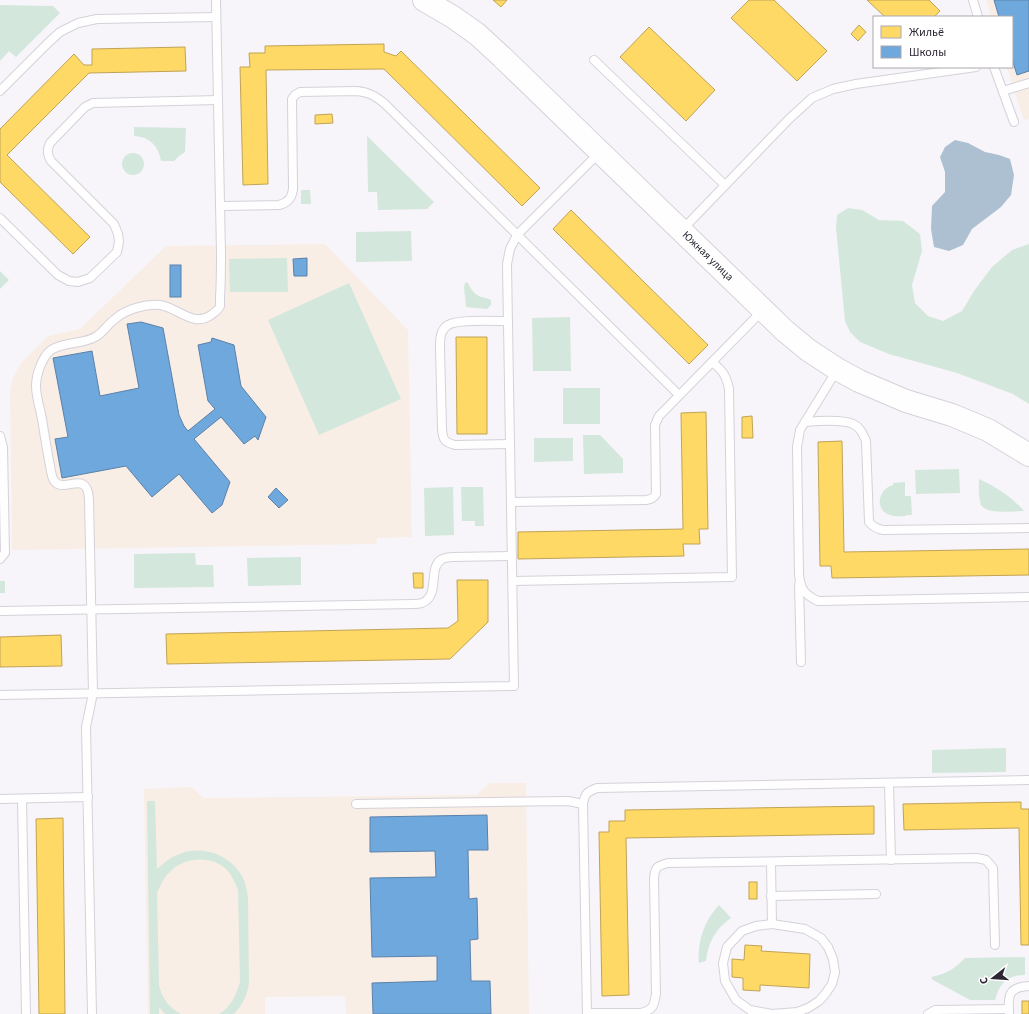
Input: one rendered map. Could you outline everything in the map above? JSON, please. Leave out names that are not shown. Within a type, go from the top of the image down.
[{"type":"street","name":"Южная улица","points":[[424,0],[453,17],[477,34],[763,310],[808,350],[837,369],[860,381],[906,402],[952,415],[988,430],[1029,455]]},
{"type":"lane","points":[[92,1014],[86,727],[93,693],[89,494],[87,489],[82,484],[76,483],[59,485],[55,482],[52,476],[37,394],[37,379],[39,370],[48,352],[61,345],[95,337],[125,312],[151,305],[162,305],[194,319],[211,315],[220,307],[220,206],[216,0]]},
{"type":"lane","points":[[973,0],[978,16]]},
{"type":"lane","points":[[0,91],[60,32],[78,23],[97,20],[216,17]]},
{"type":"lane","points":[[594,60],[725,185]]},
{"type":"lane","points":[[681,230],[789,119],[812,98],[833,89],[856,84],[969,68]]},
{"type":"lane","points":[[994,68],[1014,122]]},
{"type":"lane","points":[[1003,91],[1029,83]]},
{"type":"lane","points":[[220,206],[279,205],[284,204],[292,196],[292,99],[295,94],[300,92],[357,91],[374,95],[384,103],[680,395]]},
{"type":"lane","points":[[0,218],[58,275],[69,281],[78,282],[90,278],[117,252],[119,242],[118,234],[114,224],[51,161],[47,155],[47,149],[50,142],[85,107],[93,103],[218,100]]},
{"type":"lane","points":[[0,695],[514,686],[507,264],[510,249],[518,235],[600,152]]},
{"type":"lane","points":[[511,502],[646,500],[654,498],[656,494],[655,424],[659,416],[763,310]]},
{"type":"lane","points":[[508,321],[458,322],[448,325],[443,330],[440,338],[443,438],[448,443],[455,445],[510,444]]},
{"type":"lane","points":[[512,581],[732,577],[729,389],[726,378],[720,368],[712,362]]},
{"type":"lane","points":[[801,662],[796,447],[800,430],[837,369]]},
{"type":"lane","points":[[805,422],[838,421],[853,424],[862,432],[866,441],[869,522],[878,529],[1029,528]]},
{"type":"lane","points":[[0,436],[3,447],[5,553],[0,559]]},
{"type":"lane","points":[[0,611],[413,604],[423,602],[429,597],[433,589],[436,565],[442,559],[452,557],[512,556]]},
{"type":"lane","points":[[799,574],[800,583],[804,591],[810,597],[818,601],[1029,597]]},
{"type":"lane","points":[[995,945],[993,868],[986,860],[977,858],[668,863],[659,865],[655,871],[654,878],[656,994],[654,1005],[648,1011],[641,1013],[587,1014],[583,804],[585,796],[589,790],[597,788],[1029,780]]},
{"type":"lane","points":[[889,783],[891,860]]},
{"type":"lane","points":[[0,799],[88,797]]},
{"type":"lane","points":[[22,799],[26,1014]]},
{"type":"lane","points":[[356,804],[568,801],[583,804]]},
{"type":"lane","points":[[770,862],[772,924]]},
{"type":"lane","points":[[771,896],[876,894]]},
{"type":"lane","points":[[772,924],[805,929],[821,938],[828,946],[833,959],[835,972],[832,984],[826,993],[819,1001],[808,1008],[797,1012],[772,1014],[750,1010],[736,1000],[725,981],[723,963],[727,947],[742,931],[756,926],[772,924]]},
{"type":"lane","points":[[928,1014],[935,1010],[1009,1012],[1008,998],[1010,993],[1015,989],[1029,986]]},
{"type":"shaded area","points":[[986,0],[1029,0],[1029,119],[1024,121],[1007,68],[1013,68],[1013,16],[991,16]]},
{"type":"shaded area","points":[[325,244],[408,330],[412,537],[377,538],[377,544],[12,550],[10,391],[13,378],[22,362],[48,336],[80,329],[166,246]]},
{"type":"shaded area","points":[[490,783],[526,783],[529,1014],[346,1014],[345,996],[265,997],[265,1014],[148,1014],[144,789],[192,787],[203,798],[476,795]]},
{"type":"green space","points":[[0,5],[53,6],[60,13],[16,57],[9,51],[0,61]]},
{"type":"green space","points":[[134,127],[186,128],[185,152],[174,161],[161,161],[158,150],[149,140],[134,136]]},
{"type":"green space","points":[[367,136],[434,202],[427,209],[378,210],[377,192],[368,192]]},
{"type":"green space","points":[[133,153],[141,156],[144,164],[141,172],[133,175],[125,172],[122,164],[125,156]]},
{"type":"green space","points":[[301,190],[310,190],[311,204],[301,204]]},
{"type":"green space","points":[[848,208],[862,210],[879,220],[903,221],[920,234],[922,251],[912,285],[915,303],[928,316],[943,321],[962,311],[974,291],[992,267],[1012,250],[1029,244],[1029,404],[1013,394],[957,373],[889,354],[860,342],[850,332],[845,321],[836,228],[837,215]]},
{"type":"green space","points":[[411,231],[412,261],[356,262],[356,232]]},
{"type":"green space","points":[[287,258],[288,292],[230,292],[229,259]]},
{"type":"green space","points":[[0,271],[9,280],[0,289]]},
{"type":"green space","points":[[467,282],[472,291],[476,294],[491,300],[491,305],[487,309],[466,307],[464,287],[465,283]]},
{"type":"green space","points":[[349,283],[401,399],[319,435],[268,320]]},
{"type":"green space","points":[[570,317],[571,371],[533,371],[532,318]]},
{"type":"green space","points":[[563,388],[600,388],[600,424],[563,424]]},
{"type":"green space","points":[[583,435],[600,435],[623,459],[623,473],[584,474]]},
{"type":"green space","points":[[534,438],[573,438],[573,461],[534,462]]},
{"type":"green space","points":[[959,469],[960,493],[916,494],[915,470]]},
{"type":"green space","points":[[979,479],[992,485],[1014,501],[1024,511],[1001,512],[984,508],[979,499]]},
{"type":"green space","points":[[905,482],[905,496],[911,496],[912,515],[890,515],[882,509],[880,504],[881,495],[888,487],[893,485],[893,483]]},
{"type":"green space","points":[[453,487],[454,535],[425,536],[424,488]]},
{"type":"green space","points":[[461,487],[483,487],[484,526],[475,526],[475,521],[462,521]]},
{"type":"green space","points":[[195,553],[196,565],[213,565],[214,587],[134,588],[134,554]]},
{"type":"green space","points":[[301,557],[301,585],[248,586],[247,558]]},
{"type":"green space","points":[[0,581],[5,581],[5,593],[0,593]]},
{"type":"green space","points":[[1006,748],[1006,772],[932,773],[932,750]]},
{"type":"green space","points":[[147,801],[155,801],[157,869],[169,859],[177,855],[186,852],[205,851],[223,857],[238,870],[244,880],[248,898],[249,983],[244,1000],[234,1014],[219,1014],[227,1008],[237,992],[240,982],[238,890],[232,876],[220,864],[213,861],[197,860],[182,863],[176,867],[162,882],[157,893],[159,985],[167,1002],[173,1009],[181,1014],[165,1014],[159,1007],[159,1014],[150,1014]]},
{"type":"green space","points":[[719,905],[731,918],[725,922],[713,937],[708,948],[706,961],[699,963],[700,940],[709,918]]},
{"type":"green space","points":[[1025,957],[1025,975],[1009,978],[1005,981],[999,989],[995,1000],[970,1000],[933,980],[931,977],[950,970],[965,958]]},
{"type":"water","points":[[955,140],[968,143],[985,152],[1010,159],[1014,175],[1011,195],[1001,207],[972,229],[963,245],[949,251],[934,247],[931,229],[932,206],[945,192],[945,172],[940,157],[945,147]]},
{"type":"building: Жильё","points":[[493,0],[507,0],[501,7]]},
{"type":"building: Жильё","points":[[749,0],[774,0],[827,51],[797,81],[731,18]]},
{"type":"building: Жильё","points":[[867,0],[929,0],[940,11],[935,16],[884,16]]},
{"type":"building: Жильё","points":[[859,25],[866,32],[858,41],[851,34]]},
{"type":"building: Жильё","points":[[649,27],[715,90],[686,121],[620,57]]},
{"type":"building: Жильё","points":[[384,44],[384,52],[396,56],[401,51],[540,188],[522,206],[384,69],[266,70],[268,184],[243,185],[240,67],[250,67],[249,53],[265,53],[265,46]]},
{"type":"building: Жильё","points":[[185,47],[186,71],[89,73],[7,155],[90,237],[73,254],[0,182],[0,129],[74,54],[84,65],[92,65],[92,49]]},
{"type":"building: Жильё","points":[[332,114],[333,123],[315,124],[315,115]]},
{"type":"building: Жильё","points":[[571,210],[708,345],[689,364],[553,229]]},
{"type":"building: Жильё","points":[[456,337],[487,337],[487,434],[457,434]]},
{"type":"building: Жильё","points":[[706,412],[708,529],[699,529],[700,544],[683,544],[684,556],[518,559],[518,532],[683,529],[681,413]]},
{"type":"building: Жильё","points":[[752,416],[753,438],[742,438],[742,417]]},
{"type":"building: Жильё","points":[[842,441],[844,552],[1029,549],[1029,575],[832,578],[831,566],[820,566],[818,442]]},
{"type":"building: Жильё","points":[[413,573],[423,573],[423,588],[414,588]]},
{"type":"building: Жильё","points":[[457,580],[488,580],[488,622],[450,659],[167,664],[166,634],[448,628],[458,621]]},
{"type":"building: Жильё","points":[[61,635],[62,666],[0,667],[0,637]]},
{"type":"building: Жильё","points":[[1021,802],[1021,809],[1029,809],[1029,945],[1021,945],[1019,828],[904,830],[903,804]]},
{"type":"building: Жильё","points":[[874,806],[874,834],[626,838],[629,995],[602,996],[599,832],[609,832],[609,821],[625,821],[625,810]]},
{"type":"building: Жильё","points":[[63,818],[65,1014],[39,1014],[36,819]]},
{"type":"building: Жильё","points":[[749,882],[757,882],[757,899],[749,899]]},
{"type":"building: Жильё","points":[[745,945],[762,946],[761,951],[810,954],[809,988],[760,985],[760,991],[743,990],[743,978],[732,977],[732,959],[744,960]]},
{"type":"building: Жильё","points":[[1022,1001],[1029,1001],[1029,1014],[1022,1014]]},
{"type":"building: Школы","points":[[994,0],[1029,0],[1029,71],[1017,75],[1013,62],[1013,16],[999,16]]},
{"type":"building: Школы","points":[[307,258],[307,276],[294,276],[293,259]]},
{"type":"building: Школы","points":[[170,265],[181,265],[181,297],[170,297]]},
{"type":"building: Школы","points":[[141,322],[163,328],[179,415],[188,431],[215,409],[208,401],[198,345],[211,342],[212,338],[234,345],[241,386],[266,417],[258,440],[255,436],[244,444],[221,417],[194,439],[230,482],[222,505],[212,513],[179,474],[152,497],[126,466],[62,478],[55,439],[68,437],[53,358],[92,351],[100,396],[139,388],[127,324]]},
{"type":"building: Школы","points":[[276,488],[288,500],[279,508],[268,497]]},
{"type":"building: Школы","points":[[487,815],[488,850],[468,850],[469,899],[477,898],[478,939],[470,940],[471,981],[490,981],[491,1014],[373,1014],[372,983],[437,981],[437,956],[372,957],[370,878],[436,877],[435,851],[370,852],[370,817]]}]
